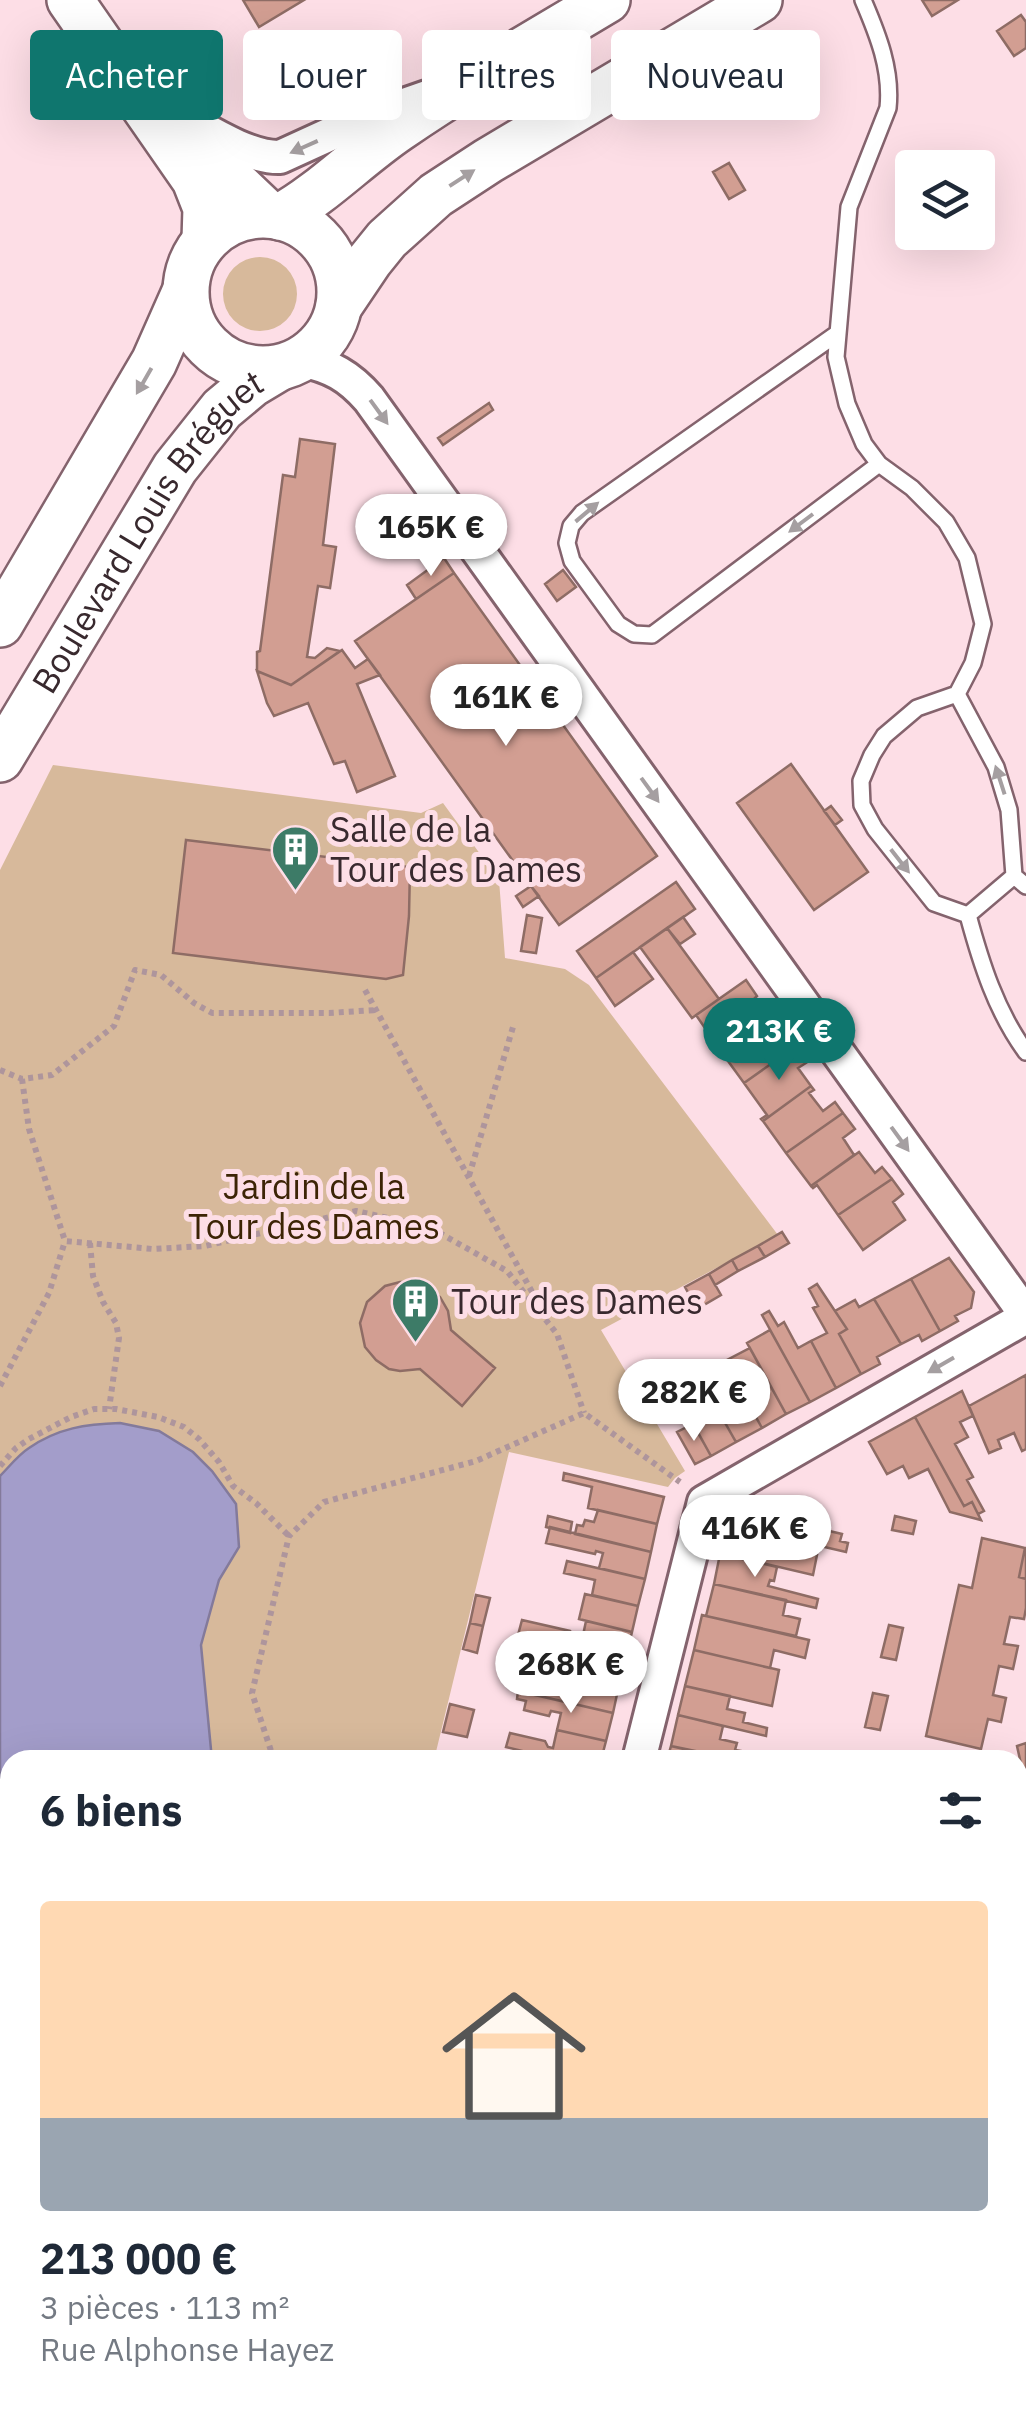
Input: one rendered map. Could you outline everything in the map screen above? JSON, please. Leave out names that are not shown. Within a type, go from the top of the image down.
[{"type":"main road","points":[[70,0],[195,180],[206,208],[205,240]]},
{"type":"main road","points":[[100,0],[122,30]]},
{"type":"main road","points":[[557,30],[607,0]]},
{"type":"main road","points":[[340,306],[338,271],[328,250],[312,232],[292,220],[275,216],[234,220],[205,240],[192,259],[185,292],[194,328],[218,356],[240,366],[264,370],[289,365],[326,338],[340,306],[386,239],[436,195],[759,0]]},
{"type":"main road","points":[[275,216],[316,195],[381,141],[422,113]]},
{"type":"main road","points":[[186,120],[219,165],[275,216]]},
{"type":"main road","name":"Boulevard Louis Bréguet","points":[[0,624],[154,362],[185,292]]},
{"type":"main road","name":"Boulevard Louis Bréguet","points":[[0,759],[175,468],[222,410],[252,384],[289,365]]},
{"type":"street","points":[[188,120],[259,154],[280,157],[394,107],[422,99]]},
{"type":"street","points":[[289,365],[333,368],[369,399],[1026,1316],[704,1502],[642,1750]]},
{"type":"lane","points":[[864,0],[886,64],[890,91],[888,108],[849,207],[836,357],[847,404],[864,444],[879,464],[912,488],[946,522],[967,558],[982,624],[973,663],[958,694],[918,708],[884,736],[862,781],[862,805],[875,829],[934,904],[968,915]]},
{"type":"lane","points":[[838,332],[582,513],[570,526],[567,543],[572,561],[618,624],[634,634],[652,635],[879,464]]},
{"type":"lane","points":[[958,694],[996,767],[1009,810],[1020,881],[968,915]]},
{"type":"lane","points":[[968,915],[983,971],[1012,1033],[1026,1052]]},
{"type":"path","points":[[0,1070],[22,1079],[52,1075],[114,1026],[135,970],[161,975],[212,1013],[376,1010]]},
{"type":"path","points":[[365,990],[550,1325]]},
{"type":"path","points":[[469,1178],[513,1027]]},
{"type":"path","points":[[0,1386],[48,1293],[66,1241],[29,1129],[22,1079]]},
{"type":"path","points":[[66,1241],[153,1249],[204,1246],[356,1211],[429,1227],[507,1271],[558,1334],[584,1413],[704,1502]]},
{"type":"path","points":[[90,1243],[93,1276],[116,1323],[119,1338],[109,1409]]},
{"type":"path","points":[[0,1466],[16,1448],[50,1428],[94,1410],[158,1417],[184,1427],[199,1439],[233,1486],[289,1536]]},
{"type":"path","points":[[271,1750],[252,1693],[289,1536],[324,1502],[476,1461],[584,1413]]},
{"type":"green space","points":[[260,257],[286,268],[297,294],[286,320],[260,331],[234,320],[223,294],[234,268]]},
{"type":"green space","name":"Jardin de la Tour des Dames","points":[[53,765],[421,813],[443,803],[499,880],[505,958],[565,969],[589,985],[778,1235],[601,1330],[685,1471],[668,1487],[509,1452],[436,1750],[0,1750],[0,870]]},
{"type":"shaded area","points":[[120,1423],[159,1431],[193,1452],[236,1504],[239,1547],[219,1580],[201,1645],[211,1750],[0,1750],[0,1476],[40,1441],[84,1426]]},
{"type":"building","points":[[243,0],[304,0],[259,27]]},
{"type":"building","points":[[922,0],[958,0],[932,16]]},
{"type":"building","points":[[1021,15],[1026,22],[1026,48],[1014,56],[997,31]]},
{"type":"building","points":[[729,163],[745,190],[729,199],[713,172]]},
{"type":"building","points":[[489,403],[493,410],[443,445],[438,438]]},
{"type":"building","points":[[300,439],[335,444],[323,545],[336,547],[330,588],[318,586],[307,657],[315,658],[327,648],[340,651],[291,685],[257,671],[257,652],[283,475],[295,477]]},
{"type":"building","points":[[444,558],[454,573],[416,599],[407,585]]},
{"type":"building","points":[[563,570],[576,587],[557,601],[545,584]]},
{"type":"building","points":[[454,573],[657,856],[559,925],[355,641]]},
{"type":"building","points":[[342,650],[355,668],[368,659],[380,675],[357,684],[395,776],[357,792],[345,761],[334,764],[308,703],[274,716],[257,671],[291,685]]},
{"type":"building","points":[[791,764],[868,872],[814,910],[737,803]]},
{"type":"building","points":[[831,806],[842,820],[835,825],[824,811]]},
{"type":"building","name":"Salle de la Tour des Dames","points":[[186,840],[410,867],[403,975],[386,979],[173,953]]},
{"type":"building","points":[[676,882],[695,909],[596,978],[577,951]]},
{"type":"building","points":[[531,886],[539,896],[523,907],[516,896]]},
{"type":"building","points":[[527,915],[542,918],[536,953],[521,951]]},
{"type":"building","points":[[683,917],[695,934],[680,944],[667,928]]},
{"type":"building","points":[[667,928],[719,999],[692,1018],[640,947]]},
{"type":"building","points":[[633,952],[653,979],[615,1006],[596,978]]},
{"type":"building","points":[[746,980],[757,996],[751,1002],[764,1019],[720,1050],[696,1015]]},
{"type":"building","points":[[764,1019],[778,1038],[785,1034],[795,1047],[744,1083],[720,1050]]},
{"type":"building","points":[[795,1047],[806,1063],[798,1068],[811,1086],[763,1121],[767,1115],[744,1083]]},
{"type":"building","points":[[811,1086],[814,1090],[809,1093],[823,1111],[835,1102],[843,1113],[786,1153],[763,1121]]},
{"type":"building","points":[[843,1113],[855,1129],[843,1138],[854,1155],[811,1186],[786,1153]]},
{"type":"building","points":[[859,1152],[875,1173],[882,1167],[892,1179],[838,1215],[817,1185],[811,1186]]},
{"type":"building","points":[[892,1179],[903,1194],[893,1202],[905,1220],[863,1250],[838,1215]]},
{"type":"building","points":[[782,1232],[789,1243],[765,1257],[758,1246]]},
{"type":"building","points":[[758,1246],[765,1257],[738,1271],[732,1260]]},
{"type":"building","points":[[949,1258],[974,1292],[971,1308],[955,1316],[958,1321],[940,1331],[911,1279]]},
{"type":"building","points":[[732,1260],[738,1271],[715,1285],[709,1274]]},
{"type":"building","points":[[709,1274],[721,1295],[697,1309],[685,1287]]},
{"type":"building","points":[[911,1279],[940,1331],[922,1341],[919,1335],[901,1344],[874,1299]]},
{"type":"building","name":"Tour des Dames","points":[[412,1282],[428,1287],[440,1297],[448,1311],[451,1330],[495,1368],[462,1406],[420,1369],[389,1369],[365,1347],[360,1323],[367,1302],[385,1286]]},
{"type":"building","points":[[817,1284],[847,1329],[839,1334],[861,1374],[836,1388],[811,1341],[827,1333],[813,1308],[818,1306],[809,1289]]},
{"type":"building","points":[[874,1299],[901,1344],[877,1357],[880,1364],[861,1374],[839,1334],[847,1329],[835,1311],[855,1300],[859,1307]]},
{"type":"building","points":[[769,1311],[778,1326],[784,1322],[798,1348],[811,1341],[836,1388],[810,1402],[762,1315]]},
{"type":"building","points":[[770,1330],[810,1402],[786,1414],[747,1343]]},
{"type":"building","points":[[750,1348],[786,1414],[762,1428],[725,1361]]},
{"type":"building","points":[[725,1361],[762,1428],[736,1442],[707,1391],[724,1382],[715,1367]]},
{"type":"building","points":[[1026,1375],[1026,1449],[1022,1451],[1014,1433],[998,1440],[1001,1448],[989,1453],[969,1406]]},
{"type":"building","points":[[699,1377],[736,1442],[711,1456],[683,1405],[696,1397],[689,1383]]},
{"type":"building","points":[[962,1391],[973,1416],[960,1422],[968,1437],[955,1444],[973,1477],[967,1480],[984,1511],[978,1514],[972,1502],[964,1506],[915,1417]]},
{"type":"building","points":[[915,1417],[964,1506],[972,1502],[981,1520],[950,1512],[928,1469],[909,1478],[903,1466],[887,1474],[869,1442]]},
{"type":"building","points":[[693,1424],[711,1456],[695,1464],[677,1432]]},
{"type":"building","points":[[564,1473],[664,1497],[657,1524],[588,1508],[592,1487],[563,1480]]},
{"type":"building","points":[[764,1502],[811,1512],[808,1526],[842,1534],[840,1541],[848,1543],[846,1552],[747,1529]]},
{"type":"building","points":[[598,1510],[657,1524],[651,1552],[575,1534],[577,1525],[583,1526],[585,1520],[594,1522]]},
{"type":"building","points":[[548,1516],[572,1522],[570,1533],[546,1527]]},
{"type":"building","points":[[895,1516],[916,1521],[913,1534],[892,1530]]},
{"type":"building","points":[[550,1527],[651,1552],[645,1579],[599,1568],[603,1553],[546,1543]]},
{"type":"building","points":[[747,1529],[795,1540],[793,1550],[817,1555],[813,1575],[741,1558]]},
{"type":"building","points":[[982,1538],[1025,1548],[1019,1577],[1026,1579],[1026,1608],[1024,1619],[1010,1617],[1004,1644],[1018,1646],[1013,1669],[999,1666],[993,1695],[1006,1698],[1001,1722],[988,1719],[981,1749],[926,1736],[959,1585],[972,1588]]},
{"type":"building","points":[[1026,1548],[1026,1579],[1019,1577]]},
{"type":"building","points":[[720,1554],[777,1567],[774,1581],[770,1580],[768,1586],[818,1599],[816,1608],[714,1584]]},
{"type":"building","points":[[567,1561],[645,1579],[638,1606],[592,1595],[595,1580],[564,1573]]},
{"type":"building","points":[[714,1584],[786,1600],[783,1615],[800,1619],[796,1636],[706,1616]]},
{"type":"building","points":[[585,1594],[638,1606],[632,1632],[579,1619]]},
{"type":"building","points":[[476,1595],[490,1598],[483,1626],[470,1623]]},
{"type":"building","points":[[702,1615],[809,1640],[805,1658],[774,1650],[770,1668],[694,1650]]},
{"type":"building","points":[[522,1620],[570,1631],[582,1640],[586,1621],[632,1632],[625,1661],[518,1635]]},
{"type":"building","points":[[470,1623],[483,1626],[477,1653],[463,1649]]},
{"type":"building","points":[[889,1625],[903,1628],[896,1660],[881,1657]]},
{"type":"building","points":[[524,1636],[625,1661],[619,1685],[534,1666],[537,1652],[521,1649]]},
{"type":"building","points":[[694,1650],[779,1670],[772,1706],[685,1686]]},
{"type":"building","points":[[547,1669],[619,1685],[613,1713],[535,1695],[537,1687],[542,1689]]},
{"type":"building","points":[[685,1686],[730,1696],[727,1709],[745,1713],[743,1722],[767,1728],[766,1736],[678,1715]]},
{"type":"building","points":[[518,1691],[613,1713],[606,1741],[557,1730],[561,1713],[551,1711],[549,1716],[524,1710],[526,1701],[517,1699]]},
{"type":"building","points":[[873,1693],[888,1696],[880,1730],[865,1727]]},
{"type":"building","points":[[450,1704],[474,1710],[467,1737],[443,1732]]},
{"type":"building","points":[[678,1715],[723,1726],[720,1739],[737,1743],[735,1750],[671,1746]]},
{"type":"building","points":[[557,1730],[606,1741],[604,1750],[506,1747],[510,1733],[545,1741],[553,1748]]},
{"type":"place","name":"Salle de la Tour des Dames","points":[[295,892]]},
{"type":"place","name":"Tour des Dames","points":[[416,1344]]}]
